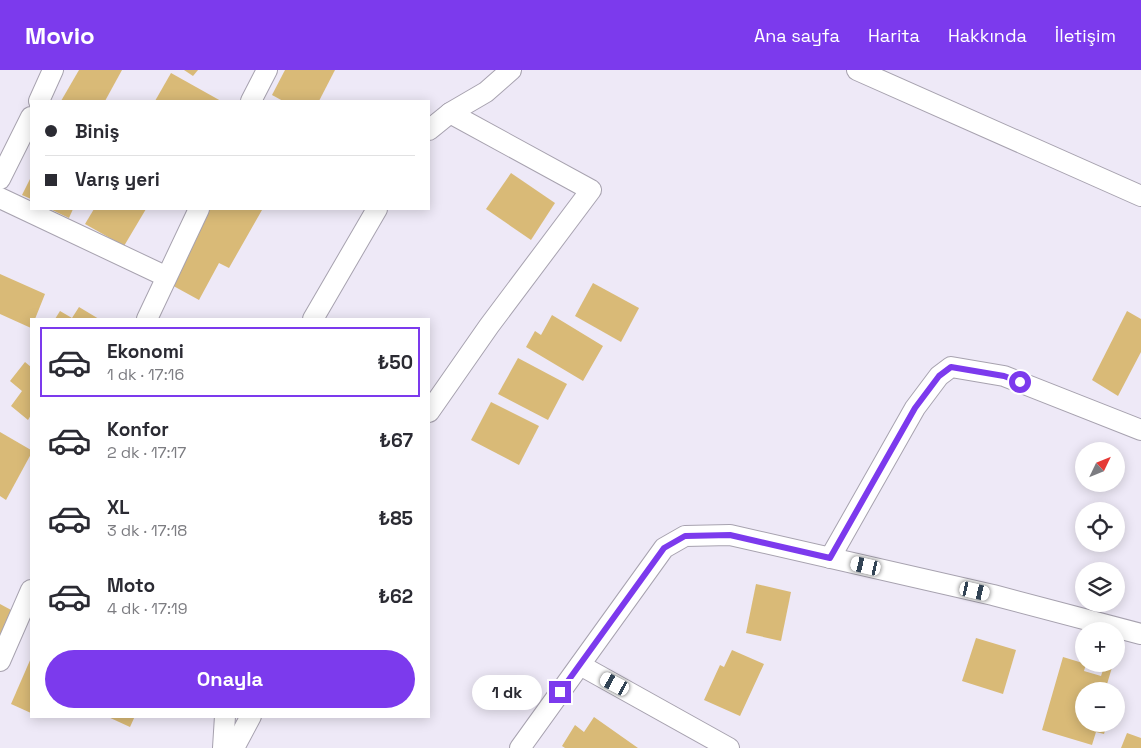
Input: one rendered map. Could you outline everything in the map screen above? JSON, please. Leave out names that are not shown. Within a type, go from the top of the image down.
[{"type":"street","points":[[40,100],[53,70]]},
{"type":"street","points":[[252,100],[267,70]]},
{"type":"street","points":[[430,129],[450,113],[486,92],[511,70]]},
{"type":"street","points":[[857,70],[1141,196]]},
{"type":"street","points":[[430,411],[489,326],[591,190],[450,113]]},
{"type":"street","points":[[0,179],[30,120]]},
{"type":"street","points":[[0,198],[165,276]]},
{"type":"street","points":[[147,318],[165,276],[198,210]]},
{"type":"street","points":[[314,318],[377,210]]},
{"type":"street","points":[[830,558],[915,408],[939,376],[951,367],[1004,376],[1141,430]]},
{"type":"street","points":[[520,748],[664,548],[685,536],[730,535],[993,595],[1141,634]]},
{"type":"street","points":[[0,661],[30,592]]},
{"type":"street","points":[[580,665],[729,748]]},
{"type":"street","points":[[223,748],[225,718]]},
{"type":"street","points":[[234,748],[251,718]]},
{"type":"building","points":[[79,70],[122,70],[106,100],[62,100]]},
{"type":"building","points":[[184,70],[198,70],[193,76]]},
{"type":"building","points":[[285,70],[335,70],[320,100],[281,100],[272,95]]},
{"type":"building","points":[[171,73],[219,100],[156,100]]},
{"type":"building","points":[[511,173],[555,203],[531,240],[486,209]]},
{"type":"building","points":[[30,179],[30,199],[22,195]]},
{"type":"building","points":[[52,210],[73,210],[69,218]]},
{"type":"building","points":[[93,210],[145,210],[124,246],[85,224]]},
{"type":"building","points":[[208,210],[262,210],[229,268],[219,263],[199,300],[168,283]]},
{"type":"building","points":[[0,274],[45,294],[35,318],[30,318],[30,328],[0,314]]},
{"type":"building","points":[[593,283],[639,308],[621,342],[575,316]]},
{"type":"building","points":[[79,307],[97,318],[72,318]]},
{"type":"building","points":[[60,311],[72,318],[56,318]]},
{"type":"building","points":[[1127,311],[1141,319],[1141,352],[1118,396],[1092,380]]},
{"type":"building","points":[[552,315],[603,346],[583,381],[526,347],[535,331],[541,335]]},
{"type":"building","points":[[518,358],[567,384],[548,420],[498,394]]},
{"type":"building","points":[[25,362],[30,366],[30,417],[28,420],[11,406],[22,391],[10,381]]},
{"type":"building","points":[[491,402],[539,426],[519,465],[471,440]]},
{"type":"building","points":[[0,432],[30,449],[30,456],[6,500],[0,496]]},
{"type":"building","points":[[756,584],[791,592],[781,641],[746,633]]},
{"type":"building","points":[[0,604],[13,611],[0,635]]},
{"type":"building","points":[[976,638],[1016,650],[1003,694],[962,681]]},
{"type":"building","points":[[732,650],[764,664],[740,716],[704,700],[720,665],[724,667]]},
{"type":"building","points":[[1063,657],[1075,661],[1075,672],[1087,672],[1101,676],[1102,672],[1111,672],[1108,682],[1075,682],[1075,732],[1096,732],[1092,745],[1042,730]]},
{"type":"building","points":[[30,660],[30,713],[11,704]]},
{"type":"building","points":[[594,717],[638,748],[565,748],[562,746],[575,725],[584,732]]},
{"type":"building","points":[[110,718],[134,718],[130,727]]},
{"type":"building","points":[[1127,733],[1141,738],[1141,748],[1121,748]]},
{"type":"route","points":[[560,692],[664,548],[685,536],[730,535],[830,558],[915,408],[939,376],[951,367],[1004,376],[1020,382]]}]
